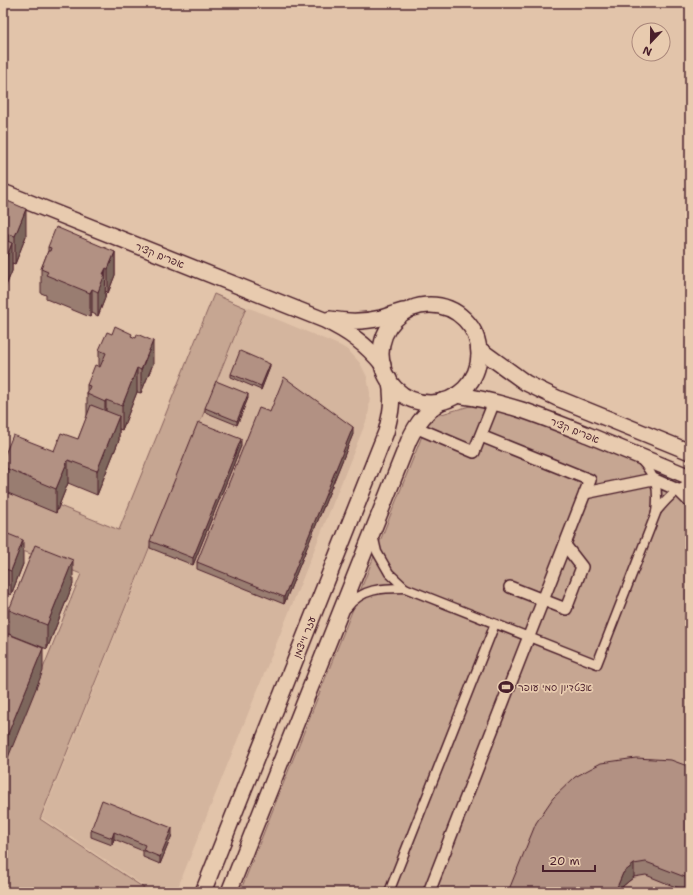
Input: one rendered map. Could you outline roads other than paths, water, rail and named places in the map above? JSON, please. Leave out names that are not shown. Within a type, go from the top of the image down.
[{"type":"street","name":"אפרים קציר","points":[[3,192],[339,327],[358,339],[373,353],[383,366]]},
{"type":"street","points":[[229,892],[415,428],[429,410],[442,401],[456,395],[468,385],[476,372],[479,349],[476,334],[468,322],[456,312],[441,306],[418,306],[411,308],[398,316],[387,332],[382,343],[383,366],[389,379],[399,391],[412,399],[428,402],[442,401]]},
{"type":"street","name":"אפרים קציר","points":[[317,317],[346,321],[363,321],[380,318],[411,308]]},
{"type":"street","points":[[479,349],[526,383],[557,398],[690,452]]},
{"type":"street","name":"עזר וייצמן","points":[[203,892],[386,432],[390,419],[392,401],[389,379]]},
{"type":"street","name":"אפרים קציר","points":[[456,395],[482,398],[547,419],[690,477]]},
{"type":"street","points":[[415,428],[474,452],[494,402]]},
{"type":"street","points":[[428,892],[590,480],[481,436]]},
{"type":"street","points":[[585,493],[653,479],[678,490],[690,502]]},
{"type":"street","points":[[510,587],[566,609],[582,567],[565,545]]},
{"type":"lane","points":[[373,532],[377,552],[388,573],[405,588],[597,664],[656,513],[658,496],[656,485],[649,469],[635,454]]},
{"type":"lane","points":[[656,513],[668,497],[690,484]]},
{"type":"lane","points":[[338,619],[352,601],[367,592],[382,588],[405,588]]},
{"type":"lane","points":[[389,892],[495,624]]},
{"type":"place","name":"אצטדיון סמי עופר","points":[[506,687]]}]
